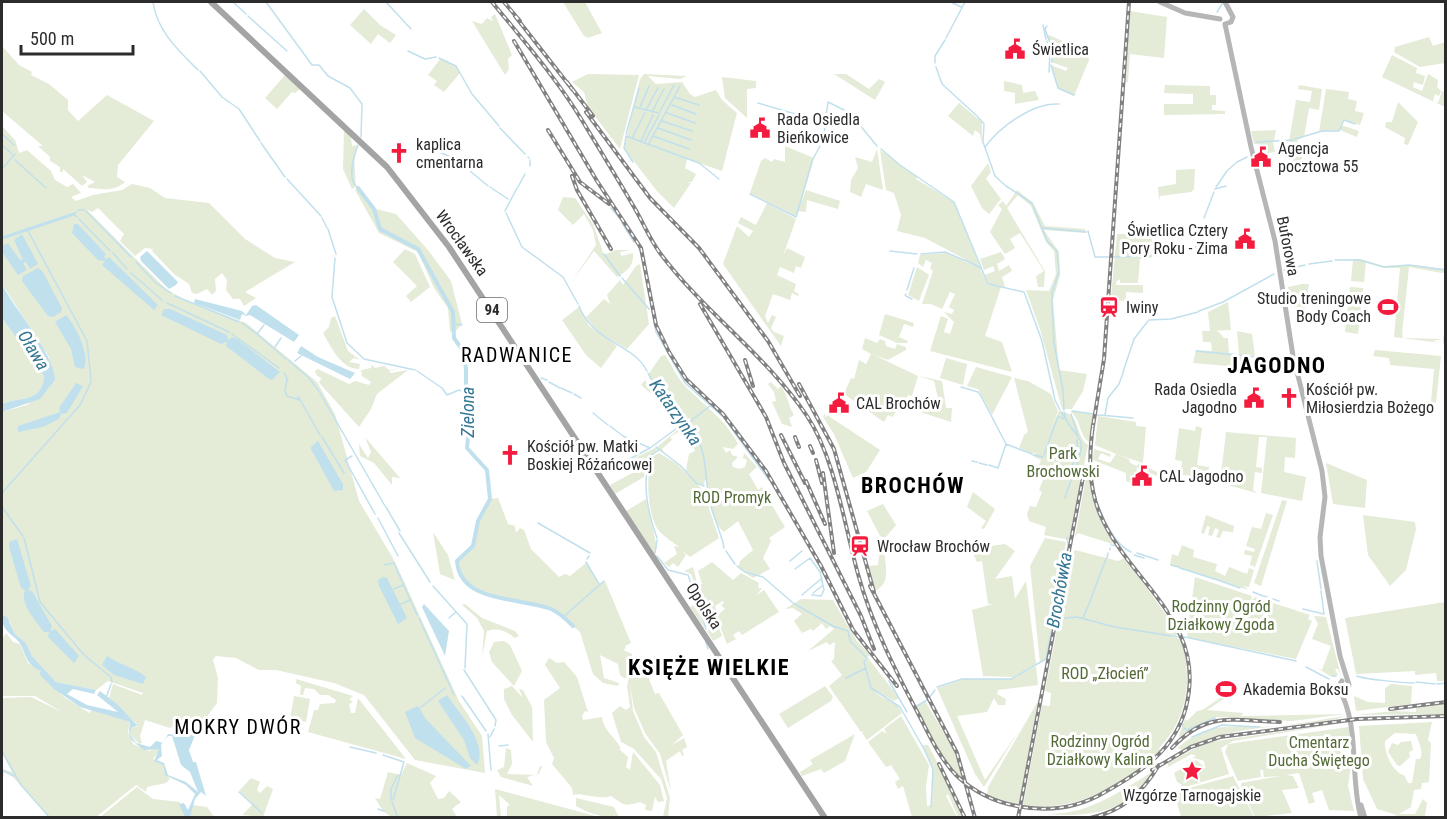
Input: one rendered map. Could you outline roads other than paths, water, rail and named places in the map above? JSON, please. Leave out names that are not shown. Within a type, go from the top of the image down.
[{"type":"main road","name":"Wrocławska","points":[[212,2],[395,176],[455,255],[598,471]]},
{"type":"main road","points":[[1161,2],[1192,12],[1223,14]]},
{"type":"main road","points":[[1224,2],[1223,14],[1227,23]]},
{"type":"main road","name":"Buforowa","points":[[1223,14],[1233,17],[1227,23],[1251,147],[1275,241],[1291,350],[1323,475],[1324,500],[1320,537],[1322,564],[1326,599],[1344,681]]},
{"type":"main road","name":"Opolska","points":[[598,471],[825,818]]},
{"type":"main road","points":[[1343,691],[1349,687],[1344,681],[1338,686],[1343,691],[1355,734],[1358,788],[1363,818]]},
{"type":"water","points":[[74,224],[78,224],[106,254],[104,257],[106,259],[109,257],[158,305],[154,310],[102,265],[105,261],[98,260],[72,233]]},
{"type":"water","points":[[22,234],[38,264],[30,269],[26,262],[23,263],[27,270],[18,275],[2,252],[2,246],[8,243],[20,260],[23,260],[14,240]]},
{"type":"water","points":[[147,251],[178,282],[176,285],[169,289],[141,261],[140,257]]},
{"type":"water","points":[[38,268],[43,272],[62,308],[61,312],[53,317],[48,316],[22,281],[23,276]]},
{"type":"water","name":"Oława","points":[[2,284],[41,345],[53,369],[55,380],[40,399],[2,412],[2,404],[35,395],[42,385],[44,376],[2,318]]},
{"type":"water","points":[[195,299],[242,311],[246,315],[252,306],[256,305],[299,335],[294,342],[250,315],[246,316],[242,314],[240,320],[194,303]]},
{"type":"water","points":[[164,309],[170,309],[227,335],[228,340],[232,337],[237,339],[280,372],[272,380],[269,379],[226,346],[227,342],[221,344],[161,315]]},
{"type":"water","points":[[66,315],[78,333],[84,348],[84,369],[75,367],[71,349],[55,322]]},
{"type":"water","points":[[301,346],[318,357],[355,373],[350,379],[297,353]]},
{"type":"water","points":[[76,383],[83,386],[67,413],[61,414],[59,419],[43,427],[18,432],[18,426],[60,412],[59,408]]},
{"type":"water","points":[[318,441],[343,484],[343,490],[334,491],[311,449]]},
{"type":"water","points":[[17,539],[31,586],[28,590],[32,591],[52,626],[50,631],[55,629],[79,656],[74,663],[48,637],[49,632],[44,632],[26,606],[25,590],[21,588],[9,547],[9,542]]},
{"type":"water","points":[[383,577],[387,578],[407,618],[398,624],[379,586],[378,580]]},
{"type":"water","points":[[424,604],[449,631],[445,656],[422,607]]},
{"type":"water","points":[[2,615],[7,617],[15,634],[26,643],[32,656],[56,682],[96,690],[94,694],[73,689],[67,694],[87,705],[118,712],[97,695],[100,691],[117,704],[138,726],[132,727],[130,734],[136,743],[150,747],[156,741],[163,743],[161,745],[162,756],[157,760],[164,763],[168,775],[186,782],[198,792],[190,772],[181,765],[172,736],[168,736],[164,741],[168,734],[181,736],[196,733],[189,750],[193,762],[196,762],[206,796],[201,792],[195,799],[190,817],[185,817],[179,804],[184,803],[188,810],[195,794],[186,785],[165,775],[163,765],[154,761],[159,749],[144,750],[132,741],[129,732],[130,722],[80,707],[54,689],[39,674],[41,671],[30,664],[21,645],[6,630]]},
{"type":"water","points":[[107,656],[146,677],[143,684],[114,675],[102,665]]},
{"type":"water","points":[[447,695],[476,738],[480,757],[477,765],[470,758],[464,740],[438,701]]},
{"type":"water","points":[[418,706],[425,718],[471,766],[466,769],[415,738],[405,712]]},
{"type":"waterway","points":[[153,2],[164,31],[198,70]]},
{"type":"waterway","points":[[233,2],[246,14]]},
{"type":"waterway","name":"Zielona","points":[[266,2],[312,65],[319,65],[328,76],[350,88],[362,104],[361,137]]},
{"type":"waterway","points":[[386,2],[411,29]]},
{"type":"waterway","name":"Brochówka","points":[[951,2],[961,7]]},
{"type":"waterway","name":"Brochówka","points":[[946,38],[965,2]]},
{"type":"waterway","points":[[1217,12],[1222,4]]},
{"type":"waterway","points":[[248,16],[287,51]]},
{"type":"waterway","points":[[1043,25],[1046,39]]},
{"type":"waterway","points":[[1047,26],[1045,29],[1053,51],[1052,62]]},
{"type":"waterway","name":"Brochówka","points":[[935,63],[935,56],[945,40]]},
{"type":"waterway","points":[[1047,41],[1050,51],[1049,72]]},
{"type":"waterway","name":"Katarzynka","points":[[408,51],[425,59],[436,57]]},
{"type":"waterway","name":"Katarzynka","points":[[439,58],[456,66],[472,94],[499,126]]},
{"type":"waterway","points":[[1051,65],[1058,88],[1074,95]]},
{"type":"waterway","name":"Brochówka","points":[[936,67],[942,84],[977,116]]},
{"type":"waterway","points":[[200,71],[222,97],[239,109],[260,141]]},
{"type":"waterway","points":[[634,107],[659,113],[674,85]]},
{"type":"waterway","points":[[640,107],[649,86]]},
{"type":"waterway","points":[[648,145],[680,86]]},
{"type":"waterway","points":[[626,134],[639,88]]},
{"type":"waterway","points":[[646,110],[658,88]]},
{"type":"waterway","points":[[652,112],[664,89]]},
{"type":"waterway","points":[[674,97],[699,105]]},
{"type":"waterway","points":[[826,116],[828,102],[850,113],[877,146]]},
{"type":"waterway","points":[[758,103],[795,114]]},
{"type":"waterway","points":[[985,147],[1008,124],[1028,111],[1049,104],[1059,104]]},
{"type":"waterway","points":[[672,105],[696,114]]},
{"type":"waterway","points":[[632,138],[645,113]]},
{"type":"waterway","points":[[667,113],[695,123]]},
{"type":"waterway","points":[[796,114],[816,120]]},
{"type":"waterway","points":[[641,141],[653,115]]},
{"type":"waterway","points":[[644,143],[659,115]]},
{"type":"waterway","points":[[823,142],[826,117]]},
{"type":"waterway","name":"Brochówka","points":[[978,117],[984,124],[983,142],[995,176],[1032,203],[1047,241],[1057,251],[1059,272],[1052,293],[1052,306],[1054,343],[1063,390],[1064,410]]},
{"type":"waterway","points":[[817,120],[825,123]]},
{"type":"waterway","points":[[1295,139],[1322,131],[1339,131],[1344,120],[1355,124]]},
{"type":"waterway","points":[[662,121],[692,131]]},
{"type":"waterway","name":"Katarzynka","points":[[500,128],[525,154]]},
{"type":"waterway","points":[[658,128],[691,140]]},
{"type":"waterway","points":[[2,134],[14,145]]},
{"type":"waterway","points":[[626,136],[699,163],[719,179]]},
{"type":"waterway","points":[[626,136],[624,148],[633,162]]},
{"type":"waterway","points":[[653,136],[689,149]]},
{"type":"waterway","points":[[1256,142],[1293,140]]},
{"type":"waterway","points":[[261,143],[285,177]]},
{"type":"waterway","points":[[2,145],[12,154]]},
{"type":"waterway","name":"Zielona","points":[[358,145],[353,161],[352,179],[358,188]]},
{"type":"waterway","points":[[424,145],[457,160],[488,186]]},
{"type":"waterway","points":[[812,161],[820,146]]},
{"type":"waterway","points":[[881,149],[954,202],[988,284],[1024,292],[1042,341],[1055,400],[1060,410]]},
{"type":"waterway","points":[[2,169],[15,154]]},
{"type":"waterway","points":[[1237,162],[1247,157]]},
{"type":"waterway","points":[[15,160],[46,188]]},
{"type":"waterway","name":"Katarzynka","points":[[530,160],[530,166]]},
{"type":"waterway","points":[[750,194],[796,217],[812,162]]},
{"type":"waterway","points":[[1228,170],[1237,162]]},
{"type":"waterway","points":[[1216,187],[1227,171]]},
{"type":"waterway","name":"Katarzynka","points":[[518,187],[525,174]]},
{"type":"waterway","points":[[287,179],[321,216]]},
{"type":"waterway","points":[[1215,189],[1226,186]]},
{"type":"waterway","points":[[490,187],[508,199]]},
{"type":"waterway","name":"Zielona","points":[[358,188],[374,209],[380,229],[418,249],[453,312],[454,338],[463,351],[466,369],[466,415],[469,427],[467,448],[487,470],[490,499],[478,521],[473,546],[457,561],[461,575],[469,585],[480,592],[551,609],[573,626]]},
{"type":"waterway","name":"Katarzynka","points":[[505,211],[517,188]]},
{"type":"waterway","points":[[1204,218],[1214,192]]},
{"type":"waterway","points":[[611,208],[621,220]]},
{"type":"waterway","points":[[78,210],[84,210]]},
{"type":"waterway","points":[[86,211],[131,257]]},
{"type":"waterway","points":[[76,212],[74,214],[77,217]]},
{"type":"waterway","name":"Katarzynka","points":[[506,213],[522,247],[563,277],[578,304]]},
{"type":"waterway","points":[[2,238],[74,214]]},
{"type":"waterway","points":[[322,218],[327,228]]},
{"type":"waterway","points":[[79,219],[110,251]]},
{"type":"waterway","points":[[622,223],[634,242]]},
{"type":"waterway","points":[[1200,244],[1202,225]]},
{"type":"waterway","points":[[1043,228],[1086,232]]},
{"type":"waterway","points":[[328,229],[336,254]]},
{"type":"waterway","points":[[28,231],[87,341],[91,380]]},
{"type":"waterway","points":[[1088,231],[1095,257],[1110,257]]},
{"type":"waterway","points":[[638,246],[643,256],[656,332],[685,383],[722,416]]},
{"type":"waterway","points":[[1179,253],[1198,246]]},
{"type":"waterway","points":[[890,251],[917,254]]},
{"type":"waterway","points":[[921,254],[945,252],[964,260]]},
{"type":"waterway","points":[[113,253],[127,269]]},
{"type":"waterway","points":[[604,254],[620,276]]},
{"type":"waterway","points":[[1155,256],[1175,254]]},
{"type":"waterway","points":[[1113,257],[1152,256]]},
{"type":"waterway","points":[[332,296],[335,258]]},
{"type":"waterway","points":[[965,260],[981,268]]},
{"type":"waterway","points":[[1335,260],[1359,260],[1384,267],[1409,265],[1446,270]]},
{"type":"waterway","points":[[1309,264],[1332,261]]},
{"type":"waterway","points":[[136,262],[155,282],[171,293]]},
{"type":"waterway","points":[[1284,270],[1305,265]]},
{"type":"waterway","points":[[907,290],[914,268]]},
{"type":"waterway","points":[[131,273],[162,300]]},
{"type":"waterway","points":[[1199,311],[1223,302],[1274,274]]},
{"type":"waterway","points":[[622,278],[649,309]]},
{"type":"waterway","points":[[175,296],[239,322]]},
{"type":"waterway","points":[[906,296],[912,299]]},
{"type":"waterway","points":[[332,297],[347,343],[363,358]]},
{"type":"waterway","points":[[167,303],[229,332]]},
{"type":"waterway","name":"Katarzynka","points":[[579,306],[594,328],[632,354],[647,371]]},
{"type":"waterway","points":[[1149,320],[1171,319],[1198,312]]},
{"type":"waterway","points":[[1123,372],[1134,339],[1148,321]]},
{"type":"waterway","points":[[242,323],[257,334]]},
{"type":"waterway","points":[[1444,341],[1446,323]]},
{"type":"waterway","points":[[453,324],[462,325]]},
{"type":"waterway","points":[[264,325],[257,334],[286,359]]},
{"type":"waterway","points":[[232,334],[279,368]]},
{"type":"waterway","points":[[275,347],[281,338]]},
{"type":"waterway","points":[[1196,351],[1287,360]]},
{"type":"waterway","points":[[295,361],[301,356]]},
{"type":"waterway","points":[[364,359],[415,370]]},
{"type":"waterway","points":[[288,360],[309,378],[319,391]]},
{"type":"waterway","points":[[417,371],[442,388],[447,395],[459,390],[466,393]]},
{"type":"waterway","points":[[284,373],[288,380]]},
{"type":"waterway","name":"Katarzynka","points":[[648,373],[671,410],[689,425],[696,435],[703,455],[711,505]]},
{"type":"waterway","points":[[1105,415],[1108,398],[1119,384],[1123,373]]},
{"type":"waterway","points":[[287,378],[285,391],[287,396],[300,400]]},
{"type":"waterway","points":[[541,378],[547,380]]},
{"type":"waterway","points":[[2,493],[80,405],[91,382]]},
{"type":"waterway","points":[[549,382],[560,388]]},
{"type":"waterway","points":[[961,387],[978,392],[1006,444]]},
{"type":"waterway","points":[[561,388],[572,393]]},
{"type":"waterway","points":[[320,393],[385,506]]},
{"type":"waterway","points":[[574,394],[581,398]]},
{"type":"waterway","points":[[298,396],[320,435]]},
{"type":"waterway","points":[[688,423],[710,406]]},
{"type":"waterway","points":[[1072,411],[1094,414]]},
{"type":"waterway","name":"Brochówka","points":[[1061,412],[1065,418]]},
{"type":"waterway","name":"Brochówka","points":[[1064,412],[1066,420],[1081,445],[1079,459],[1065,498]]},
{"type":"waterway","points":[[593,413],[608,425]]},
{"type":"waterway","points":[[1071,414],[1078,436]]},
{"type":"waterway","points":[[1099,415],[1133,418]]},
{"type":"waterway","points":[[1044,455],[1058,416],[1064,419]]},
{"type":"waterway","points":[[724,418],[769,480]]},
{"type":"waterway","points":[[600,470],[626,461],[650,448],[684,423]]},
{"type":"waterway","points":[[610,426],[623,436],[650,448]]},
{"type":"waterway","points":[[322,437],[344,473]]},
{"type":"waterway","name":"Brochówka","points":[[1073,473],[1070,469],[1078,455],[1077,440]]},
{"type":"waterway","points":[[989,465],[998,468],[1006,444],[1032,454]]},
{"type":"waterway","name":"Katarzynka","points":[[656,447],[681,466],[696,483],[704,486]]},
{"type":"waterway","name":"Katarzynka","points":[[657,538],[648,507],[646,477],[650,456],[659,450]]},
{"type":"waterway","points":[[1033,455],[1043,457]]},
{"type":"waterway","points":[[352,456],[345,460],[375,514]]},
{"type":"waterway","points":[[972,461],[977,462]]},
{"type":"waterway","points":[[979,463],[987,465]]},
{"type":"waterway","points":[[2,507],[23,536]]},
{"type":"waterway","points":[[386,507],[400,531]]},
{"type":"waterway","points":[[711,507],[723,542]]},
{"type":"waterway","points":[[1099,507],[1115,539],[1131,552]]},
{"type":"waterway","points":[[378,518],[398,556]]},
{"type":"waterway","points":[[538,523],[590,553]]},
{"type":"waterway","points":[[399,533],[430,582]]},
{"type":"waterway","name":"Brochówka","points":[[937,687],[962,679],[1011,679],[1046,659],[1068,546],[1067,537]]},
{"type":"waterway","points":[[24,538],[40,602],[84,655],[111,677],[112,682]]},
{"type":"waterway","name":"Katarzynka","points":[[655,553],[657,540]]},
{"type":"waterway","points":[[723,543],[724,548]]},
{"type":"waterway","points":[[1111,545],[1118,546]]},
{"type":"waterway","points":[[726,551],[735,564]]},
{"type":"waterway","points":[[790,561],[802,551]]},
{"type":"waterway","points":[[1122,552],[1172,619],[1180,636]]},
{"type":"waterway","points":[[1107,558],[1108,553]]},
{"type":"waterway","points":[[1137,553],[1158,560]]},
{"type":"waterway","points":[[1134,555],[1144,558]]},
{"type":"waterway","name":"Katarzynka","points":[[657,556],[668,570],[688,575],[706,629]]},
{"type":"waterway","points":[[795,569],[810,558],[820,572],[824,590],[821,596],[812,595]]},
{"type":"waterway","points":[[1093,593],[1106,559]]},
{"type":"waterway","points":[[1317,561],[1321,589]]},
{"type":"waterway","points":[[586,562],[599,584]]},
{"type":"waterway","points":[[394,563],[417,615]]},
{"type":"waterway","points":[[384,565],[394,563]]},
{"type":"waterway","points":[[1171,565],[1179,567]]},
{"type":"waterway","points":[[737,566],[745,572],[763,577],[792,602]]},
{"type":"waterway","points":[[1180,568],[1214,579]]},
{"type":"waterway","points":[[802,595],[822,578]]},
{"type":"waterway","points":[[1215,579],[1240,588]]},
{"type":"waterway","points":[[563,617],[604,581]]},
{"type":"waterway","points":[[394,589],[403,585]]},
{"type":"waterway","points":[[433,586],[467,624],[465,668]]},
{"type":"waterway","points":[[813,593],[822,586]]},
{"type":"waterway","points":[[1321,591],[1323,606]]},
{"type":"waterway","points":[[1253,592],[1263,596]]},
{"type":"waterway","points":[[1083,618],[1093,594]]},
{"type":"waterway","points":[[1264,596],[1279,601]]},
{"type":"waterway","points":[[401,604],[410,600]]},
{"type":"waterway","points":[[793,603],[833,626],[848,631],[850,641],[867,658],[864,662],[871,688],[900,707],[933,769],[931,807]]},
{"type":"waterway","points":[[1303,609],[1324,614],[1323,607]]},
{"type":"waterway","points":[[449,618],[456,612]]},
{"type":"waterway","points":[[1066,618],[1077,617],[1115,627],[1172,636]]},
{"type":"waterway","points":[[419,618],[454,695]]},
{"type":"waterway","points":[[1058,618],[1065,618]]},
{"type":"waterway","points":[[1174,636],[1182,638]]},
{"type":"waterway","points":[[1185,637],[1296,661]]},
{"type":"waterway","name":"Katarzynka","points":[[706,642],[708,649]]},
{"type":"waterway","points":[[1306,667],[1329,679]]},
{"type":"waterway","points":[[846,678],[866,668]]},
{"type":"waterway","points":[[464,670],[496,720],[495,726]]},
{"type":"waterway","points":[[1357,676],[1414,683]]},
{"type":"waterway","points":[[889,681],[907,712]]},
{"type":"waterway","points":[[1416,682],[1435,684]]},
{"type":"waterway","points":[[1437,684],[1446,683]]},
{"type":"waterway","points":[[106,698],[111,684]]},
{"type":"waterway","points":[[420,708],[445,688]]},
{"type":"waterway","name":"Brochówka","points":[[929,698],[935,690]]},
{"type":"waterway","points":[[462,696],[486,731]]},
{"type":"waterway","name":"Brochówka","points":[[915,707],[927,700]]},
{"type":"waterway","points":[[1187,730],[1215,718]]},
{"type":"waterway","points":[[1192,737],[1222,725],[1259,727]]},
{"type":"waterway","points":[[1184,728],[1190,732]]},
{"type":"waterway","points":[[490,737],[494,729]]},
{"type":"waterway","points":[[488,734],[491,770]]},
{"type":"waterway","points":[[499,746],[508,745]]},
{"type":"waterway","points":[[350,747],[376,753]]},
{"type":"waterway","points":[[2,751],[21,785],[50,818]]},
{"type":"waterway","points":[[383,755],[404,762],[393,800]]},
{"type":"waterway","points":[[2,770],[14,776]]},
{"type":"waterway","points":[[391,800],[391,789],[398,775]]},
{"type":"waterway","points":[[239,792],[262,813]]},
{"type":"waterway","points":[[392,802],[398,818]]},
{"type":"waterway","points":[[378,809],[384,811]]},
{"type":"railway","points":[[492,2],[563,91],[628,196],[660,253],[695,294],[773,373],[807,416],[817,433],[832,471],[870,612],[894,666],[933,742],[946,763],[970,787],[985,796],[1017,806],[1040,809],[1073,805],[1095,797],[1118,784],[1144,768],[1165,748],[1174,736],[1186,707],[1190,677],[1186,650],[1176,626],[1113,539],[1096,503],[1091,470],[1093,425]]},
{"type":"railway","points":[[504,2],[520,21]]},
{"type":"railway","points":[[1092,432],[1104,359],[1129,2]]},
{"type":"railway","points":[[515,16],[572,89]]},
{"type":"railway","points":[[514,41],[597,181],[641,248],[656,325],[669,352],[686,379],[723,414],[766,471],[821,566],[853,630],[897,686]]},
{"type":"railway","points":[[567,82],[593,116]]},
{"type":"railway","points":[[586,112],[650,198],[699,248],[768,341],[800,396]]},
{"type":"railway","points":[[548,130],[580,182],[609,204]]},
{"type":"railway","points":[[572,176],[577,190],[611,249]]},
{"type":"railway","points":[[700,304],[766,417],[784,463],[861,616],[874,649]]},
{"type":"railway","points":[[745,360],[753,386]]},
{"type":"railway","points":[[799,384],[834,449],[874,592]]},
{"type":"railway","points":[[781,435],[805,483]]},
{"type":"railway","points":[[795,437],[799,447]]},
{"type":"railway","points":[[810,446],[813,453]]},
{"type":"railway","points":[[816,460],[822,483]]},
{"type":"railway","points":[[1018,818],[1085,467]]},
{"type":"railway","points":[[823,473],[834,553]]},
{"type":"railway","points":[[806,481],[825,524]]},
{"type":"railway","points":[[870,586],[957,753],[975,818]]},
{"type":"railway","points":[[1390,709],[1446,702]]},
{"type":"railway","points":[[1152,770],[1191,747],[1220,737],[1357,719],[1446,716]]},
{"type":"railway","points":[[1172,748],[1185,736],[1209,723],[1222,720],[1280,722]]},
{"type":"railway","points":[[939,764],[965,818]]},
{"type":"railway","points":[[1090,818],[1122,806],[1146,784],[1159,765]]},
{"type":"place","name":"Świetlica","points":[[1015,49]]},
{"type":"place","name":"Rada Osiedla Bieńkowice","points":[[760,128]]},
{"type":"place","name":"kaplica cmentarna","points":[[399,153]]},
{"type":"place","name":"Agencja pocztowa 55","points":[[1261,157]]},
{"type":"place","name":"Świetlica Cztery Pory Roku - Zima","points":[[1245,239]]},
{"type":"place","name":"Iwiny","points":[[1109,307]]},
{"type":"place","name":"Studio treningowe Body Coach","points":[[1388,307]]},
{"type":"place","name":"Rada Osiedla Jagodno","points":[[1254,398]]},
{"type":"place","name":"Kościół pw. Miłosierdzia Bożego","points":[[1289,398]]},
{"type":"place","name":"CAL Brochów","points":[[839,403]]},
{"type":"place","name":"Kościół pw. Matki Boskiej Różańcowej","points":[[510,455]]},
{"type":"place","name":"CAL Jagodno","points":[[1142,476]]},
{"type":"place","name":"Wrocław Brochów","points":[[860,546]]},
{"type":"place","name":"Akademia Boksu","points":[[1226,689]]},
{"type":"place","name":"Wzgórze Tarnogajskie","points":[[1192,771]]},
{"type":"district","name":"RADWANICE","points":[[517,355]]},
{"type":"district","name":"JAGODNO","points":[[1277,365]]},
{"type":"district","name":"BROCHÓW","points":[[913,485]]},
{"type":"district","name":"KSIĘŻE WIELKIE","points":[[709,667]]},
{"type":"district","name":"MOKRY DWÓR","points":[[238,727]]},
{"type":"park label","name":"Park Brochowski","points":[[1063,462]]},
{"type":"park label","name":"ROD Promyk","points":[[732,497]]},
{"type":"park label","name":"Rodzinny Ogród Działkowy Zgoda","points":[[1221,615]]},
{"type":"park label","name":"ROD „Złocień”","points":[[1105,673]]},
{"type":"park label","name":"Rodzinny Ogród Działkowy Kalina","points":[[1100,750]]},
{"type":"park label","name":"Cmentarz Ducha Świętego","points":[[1319,751]]}]
